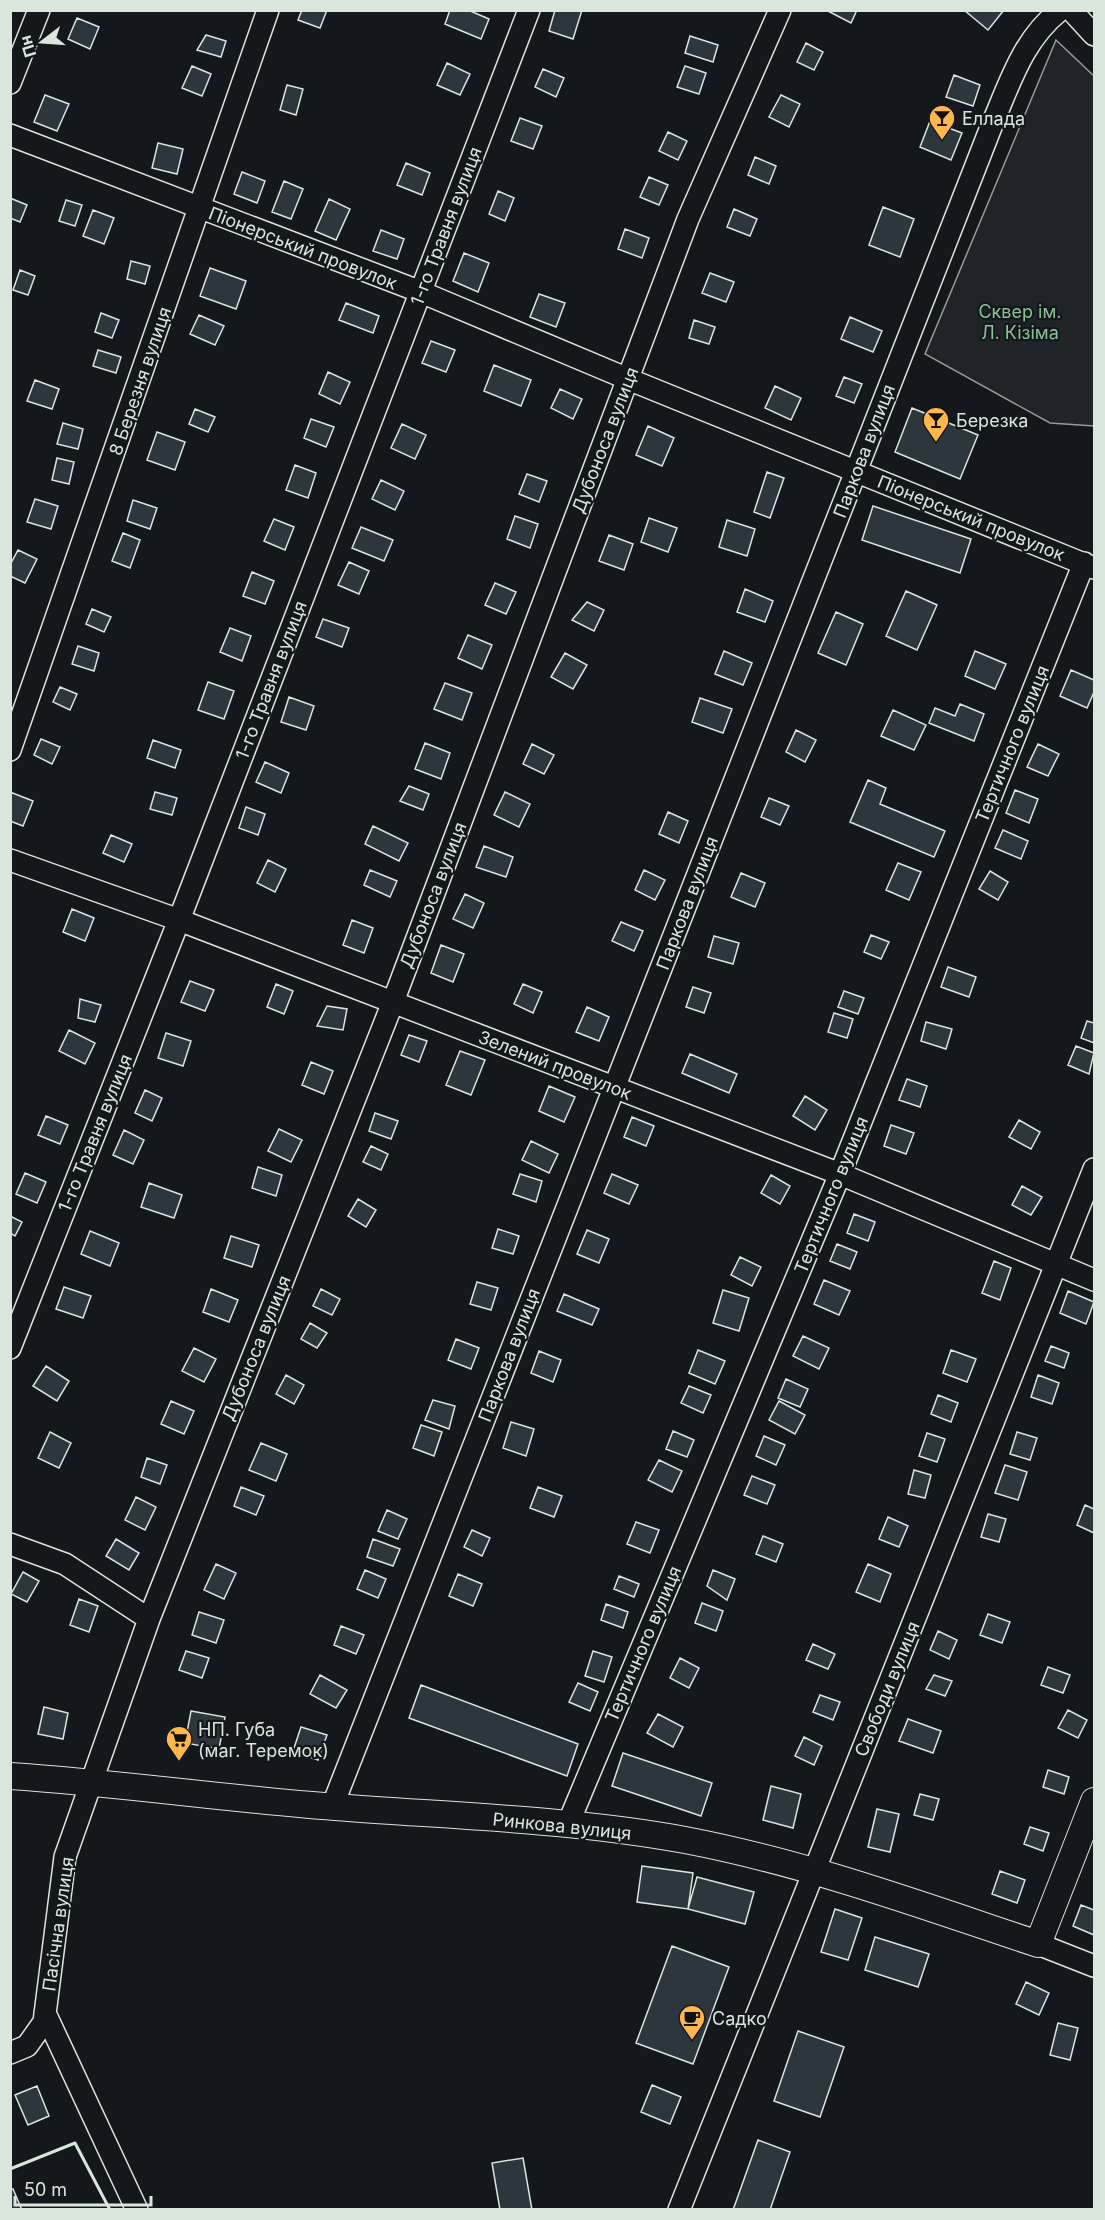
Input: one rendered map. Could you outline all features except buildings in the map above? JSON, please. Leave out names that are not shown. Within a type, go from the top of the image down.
[{"type":"main road","name":"Ринкова вулиця","points":[[10,1776],[90,1781],[332,1807],[568,1824],[685,1840],[814,1869],[1038,1944]]},
{"type":"main road","points":[[1038,1944],[1095,1801]]},
{"type":"street","points":[[10,83],[39,10]]},
{"type":"street","name":"8 Березня вулиця","points":[[10,750],[268,10]]},
{"type":"street","name":"1-го Травня вулиця","points":[[10,1348],[179,920],[529,10]]},
{"type":"street","name":"Дубоноса вулиця","points":[[90,1781],[149,1619],[393,1002],[688,219],[780,10]]},
{"type":"street","name":"Паркова вулиця","points":[[332,1807],[993,122],[1020,60],[1042,25],[1060,10]]},
{"type":"street","points":[[1071,10],[1095,35]]},
{"type":"street","name":"Піонерський провулок","points":[[10,135],[421,292],[628,379],[1089,566]]},
{"type":"street","name":"Тертичного вулиця","points":[[568,1824],[840,1174],[1089,566]]},
{"type":"street","name":"Зелений провулок","points":[[16,864],[179,920],[840,1174],[1095,1280]]},
{"type":"street","name":"Свободи вулиця","points":[[679,2210],[1095,1169]]},
{"type":"street","points":[[10,1544],[65,1564],[149,1619]]},
{"type":"street","name":"Пасічна вулиця","points":[[10,2053],[27,2046],[44,2022],[65,1857],[90,1781]]},
{"type":"street","name":"Ринкова вулиця","points":[[1038,1944],[1095,1966]]},
{"type":"street","points":[[45,2013],[137,2210]]},
{"type":"green space","name":"Сквер ім. Л. Кізіма","points":[[1056,40],[1094,76],[1094,426],[1050,423],[925,354]]},
{"type":"wall","points":[[10,2169],[75,2143],[110,2210]]},
{"type":"place","name":"Еллада","points":[[942,141]]},
{"type":"place","name":"Березка","points":[[936,443]]},
{"type":"place","name":"НП. Губа (маг. Теремок)","points":[[179,1762]]},
{"type":"place","name":"Садко","points":[[692,2041]]}]
